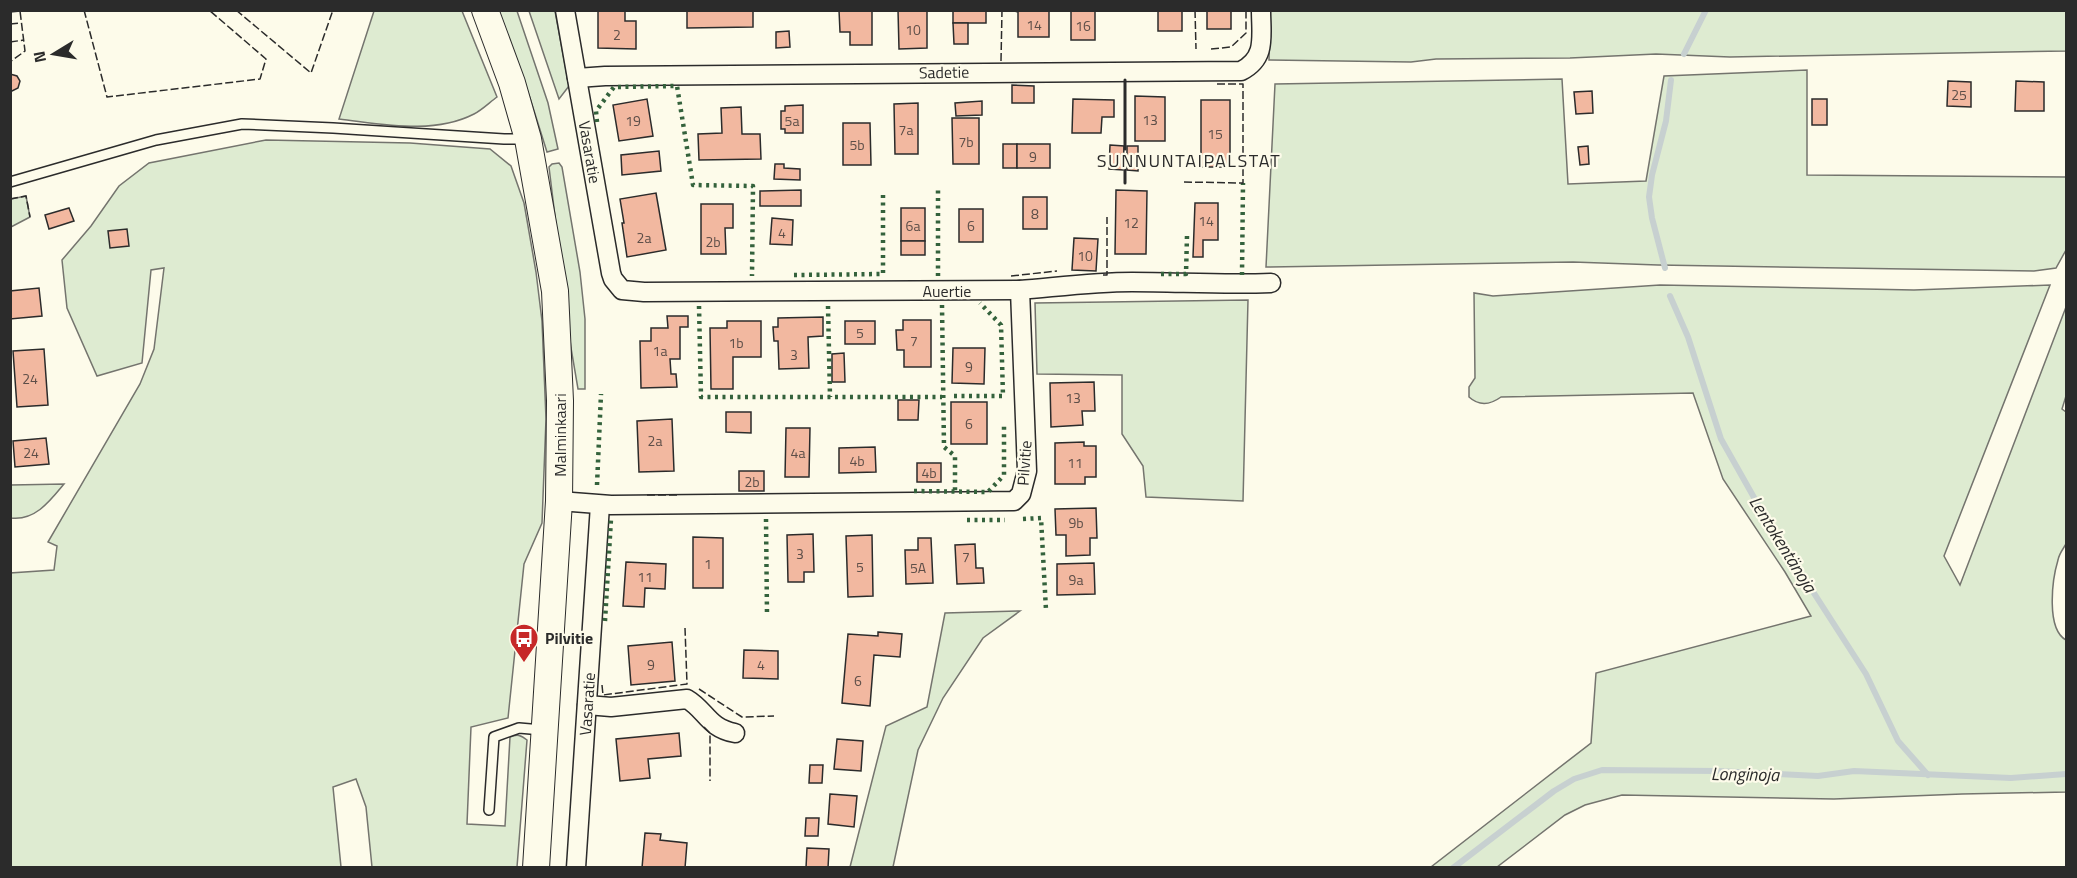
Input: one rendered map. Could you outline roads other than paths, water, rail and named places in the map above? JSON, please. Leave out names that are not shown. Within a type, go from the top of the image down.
[{"type":"main road","name":"Malminkaari","points":[[485,10],[512,83],[528,139],[555,291],[560,401],[559,501],[536,867]]},
{"type":"street","name":"Vasaratie","points":[[565,10],[611,273],[621,290]]},
{"type":"street","name":"Sadetie","points":[[577,78],[616,75],[1241,71],[1252,65],[1258,57],[1261,10]]},
{"type":"street","name":"Auertie","points":[[621,290],[635,292],[1020,290],[1064,285],[1132,282],[1271,283]]},
{"type":"street","name":"Pilvitie","points":[[559,501],[600,505],[1014,501],[1022,494],[1027,471],[1020,290]]},
{"type":"street","name":"Vasaratie","points":[[576,867],[600,505]]},
{"type":"street","points":[[587,705],[612,707],[687,699],[695,704],[706,718],[724,731],[735,733]]},
{"type":"lane","points":[[10,182],[156,140],[242,124],[528,139]]},
{"type":"lane","points":[[489,810],[494,737],[519,728],[544,730]]},
{"type":"waterway","name":"Lentokentänoja","points":[[1684,54],[1706,10]]},
{"type":"waterway","name":"Lentokentänoja","points":[[1665,268],[1649,197],[1652,175],[1666,121],[1671,80]]},
{"type":"waterway","name":"Lentokentänoja","points":[[1670,296],[1688,337],[1721,439],[1765,517],[1866,674],[1898,741],[1928,775]]},
{"type":"waterway","name":"Longinoja","points":[[1453,868],[1554,791],[1574,779],[1602,770],[1717,771],[1818,776],[1854,771],[2011,778],[2066,774]]},
{"type":"place","name":"Pilvitie","points":[[524,664]]},
{"type":"district","name":"SUNNUNTAIPALSTAT","points":[[1189,160]]}]
